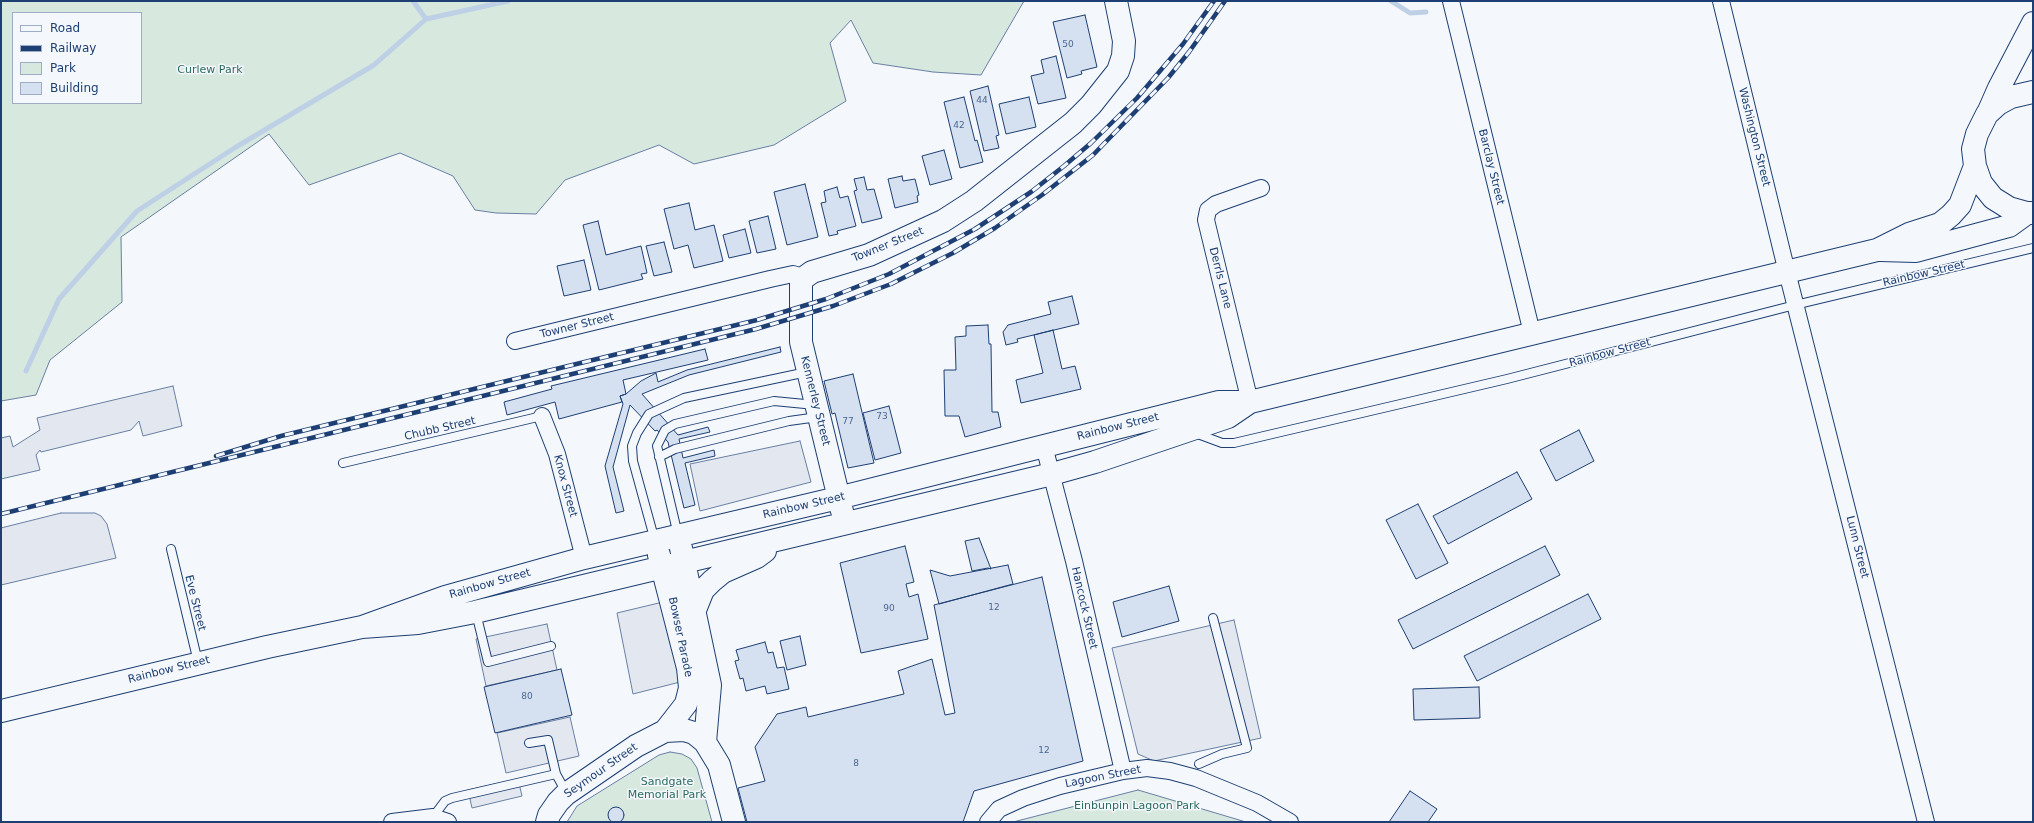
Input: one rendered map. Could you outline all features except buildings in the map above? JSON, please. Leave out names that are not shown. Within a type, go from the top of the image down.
[{"type":"main road","name":"Towner Street","points":[[803,277],[812,272],[869,255],[943,221],[974,200],[1073,123],[1091,105],[1118,71],[1123,56],[1124,41],[1116,1]]},
{"type":"main road","points":[[2030,213],[2009,208],[1993,198],[1982,183],[1975,166],[1974,149],[1977,134],[2033,23]]},
{"type":"main road","points":[[1987,114],[1998,104],[2011,97],[2033,92]]},
{"type":"main road","name":"Rainbow Street","points":[[472,601],[584,558],[838,498],[1219,402],[1250,402],[1877,250],[1909,234],[1940,224],[1951,215],[1960,205],[1975,166]]},
{"type":"main road","name":"Rainbow Street","points":[[1877,250],[1916,251],[2009,226],[2030,213]]},
{"type":"main road","name":"Kennerley Street","points":[[803,277],[800,285],[800,327],[808,372],[845,524]]},
{"type":"main road","name":"Rainbow Street","points":[[1,712],[198,663],[362,627],[416,607],[472,601],[663,568],[1052,474],[1095,462],[1228,417],[1250,402]]},
{"type":"main road","name":"Bowser Parade","points":[[678,536],[710,685],[705,742]]},
{"type":"main road","points":[[695,610],[704,590],[723,572],[757,557],[784,538]]},
{"type":"main road","name":"Bowser Parade","points":[[655,542],[688,668],[690,688],[686,704],[665,731]]},
{"type":"main road","points":[[665,731],[684,730],[694,732],[705,742],[719,765],[734,822]]},
{"type":"main road","name":"Seymour Street","points":[[547,822],[549,815],[566,794],[636,746],[665,731]]},
{"type":"street","name":"Barclay Street","points":[[1451,1],[1532,333]]},
{"type":"street","name":"Washington Street","points":[[1721,1],[1787,272]]},
{"type":"street","name":"Derrls Lane","points":[[1250,402],[1206,220],[1208,210],[1216,204],[1261,188]]},
{"type":"street","name":"Lunn Street","points":[[1787,272],[1926,822]]},
{"type":"street","name":"Towner Street","points":[[515,341],[770,279],[793,274],[803,277]]},
{"type":"street","name":"Knox Street","points":[[542,416],[557,454],[584,558]]},
{"type":"street","name":"Hancock Street","points":[[1044,446],[1123,771]]},
{"type":"street","name":"Lagoon Street","points":[[988,822],[999,809],[1023,798],[1060,786],[1123,771],[1147,768],[1170,771],[1196,778],[1257,803],[1290,822]]},
{"type":"street","points":[[392,822],[440,820]]},
{"type":"lane","name":"Rainbow Street","points":[[1187,430],[1222,443],[1234,443],[1512,378],[1795,305],[2033,248]]},
{"type":"lane","points":[[655,542],[633,461],[632,446],[637,433],[649,414],[684,398],[808,372]]},
{"type":"lane","points":[[678,536],[657,446],[660,437],[665,430],[675,424],[774,401],[817,411]]},
{"type":"lane","points":[[659,457],[675,449],[789,421],[817,411]]},
{"type":"lane","name":"Chubb Street","points":[[344,463],[542,416]]},
{"type":"lane","name":"Eve Street","points":[[171,549],[198,663]]},
{"type":"lane","points":[[472,601],[488,662],[551,646]]},
{"type":"lane","points":[[1199,764],[1222,754],[1247,748],[1214,618]]},
{"type":"lane","points":[[529,743],[548,740],[556,774],[566,794]]},
{"type":"lane","points":[[440,820],[445,801],[452,798],[556,774]]},
{"type":"green space","name":"Curlew Park","points":[[1,1],[1024,1],[981,75],[933,72],[873,63],[851,20],[830,43],[846,101],[774,145],[694,164],[659,145],[565,180],[536,214],[496,213],[475,210],[453,176],[400,153],[309,185],[269,134],[121,237],[122,302],[50,360],[36,395],[1,401]]},
{"type":"green space","name":"Sandgate Memorial Park","points":[[670,752],[682,754],[691,759],[697,768],[712,822],[567,822],[577,806],[659,755]]},
{"type":"green space","name":"Einbunpin Lagoon Park","points":[[1138,790],[1246,822],[1013,822]]},
{"type":"shaded area","points":[[173,386],[182,426],[143,436],[139,421],[131,430],[41,452],[40,450],[36,455],[40,470],[1,479],[1,438],[10,436],[13,447],[40,430],[37,418]]},
{"type":"shaded area","points":[[800,441],[811,482],[700,511],[690,464]]},
{"type":"shaded area","points":[[61,513],[95,513],[101,516],[107,524],[116,558],[1,585],[1,528]]},
{"type":"shaded area","points":[[663,602],[680,682],[633,694],[617,613]]},
{"type":"shaded area","points":[[1234,620],[1261,738],[1154,761],[1138,754],[1112,648]]},
{"type":"shaded area","points":[[547,624],[557,670],[486,686],[476,639]]},
{"type":"shaded area","points":[[570,717],[579,756],[506,773],[497,733]]},
{"type":"shaded area","points":[[518,779],[522,796],[472,808],[468,790]]},
{"type":"waterway","points":[[413,1],[426,19]]},
{"type":"waterway","points":[[26,371],[59,299],[137,211],[236,147],[374,65],[426,19],[508,1]]},
{"type":"waterway","points":[[1391,1],[1410,13],[1426,12]]},
{"type":"railway","points":[[216,456],[281,436],[757,320],[826,299],[889,274],[975,229],[1031,192],[1064,166],[1091,143],[1137,98],[1183,44],[1214,1]]},
{"type":"railway","points":[[1,514],[756,329],[833,306],[891,284],[953,253],[995,228],[1042,195],[1093,155],[1168,78],[1189,52],[1225,1]]}]
